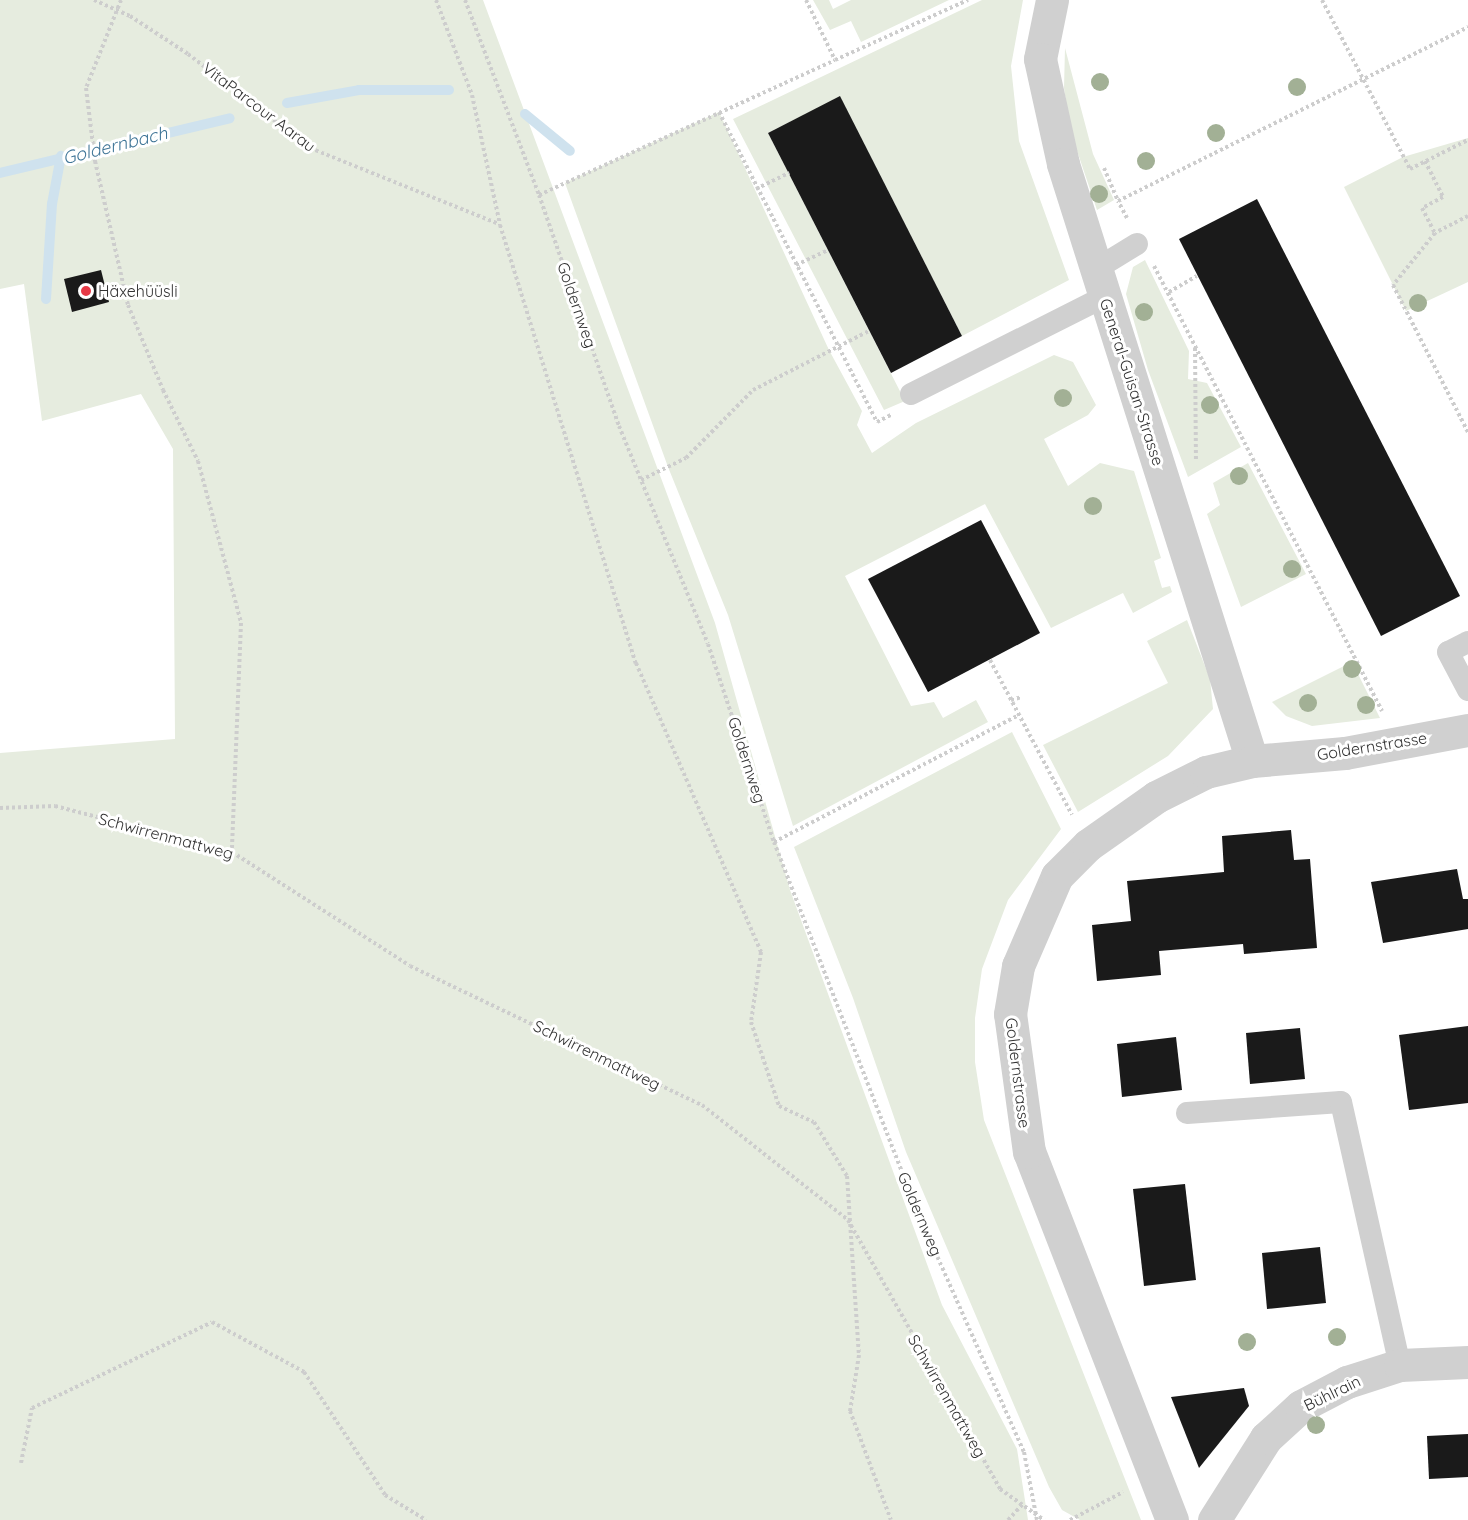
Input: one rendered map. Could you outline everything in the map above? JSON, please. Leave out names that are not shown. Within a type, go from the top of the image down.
[{"type":"street","name":"General-Guisan-Strasse","points":[[1052,0],[1040,59],[1063,164],[1252,761]]},
{"type":"street","name":"Goldernstrasse","points":[[1172,1520],[1152,1476],[1029,1152],[1014,1065],[1010,1014],[1018,966],[1057,876],[1088,845],[1156,797],[1196,777],[1252,761],[1345,753],[1468,730]]},
{"type":"street","name":"Bühlrain","points":[[1214,1520],[1266,1438],[1301,1406],[1347,1382],[1400,1365],[1468,1362]]},
{"type":"lane","points":[[911,394],[1100,283],[1137,244]]},
{"type":"lane","points":[[1468,642],[1448,652],[1468,690]]},
{"type":"lane","points":[[1186,1113],[1341,1102],[1400,1365]]},
{"type":"path","name":"VitaParcour Aarau","points":[[94,0],[120,11],[188,54],[310,148],[500,225]]},
{"type":"path","points":[[121,0],[120,11],[86,88],[95,161],[128,304],[163,390],[198,461],[241,623],[232,852]]},
{"type":"path","points":[[435,0],[472,94],[500,225],[636,663],[761,952],[751,1022],[779,1106],[814,1122],[847,1176],[848,1220],[859,1355],[850,1411],[891,1520]]},
{"type":"path","name":"Goldernweg","points":[[465,0],[539,195],[641,480],[708,644],[774,842],[918,1213],[1024,1452],[1037,1518]]},
{"type":"path","points":[[806,0],[835,60]]},
{"type":"path","points":[[539,195],[968,0]]},
{"type":"path","points":[[1322,0],[1410,170],[1468,140]]},
{"type":"path","points":[[1129,221],[1118,201],[1468,27]]},
{"type":"path","points":[[719,112],[756,189],[877,422],[915,402],[911,394]]},
{"type":"path","points":[[1425,161],[1443,197],[1422,208],[1435,233]]},
{"type":"path","points":[[756,189],[789,173]]},
{"type":"path","points":[[1468,216],[1435,233],[1393,285],[1468,432]]},
{"type":"path","points":[[796,265],[828,250]]},
{"type":"path","points":[[1152,262],[1396,743]]},
{"type":"path","points":[[1169,292],[1197,276]]},
{"type":"path","points":[[641,480],[686,458],[753,390],[837,345],[869,331]]},
{"type":"path","points":[[1166,487],[1188,477],[1196,463],[1195,347]]},
{"type":"path","points":[[990,660],[1088,845]]},
{"type":"path","points":[[1011,700],[1022,697]]},
{"type":"path","points":[[774,842],[1019,715]]},
{"type":"path","name":"Schwirrenmattweg","points":[[0,808],[55,806],[232,852],[411,966],[702,1106],[848,1220],[1000,1489],[1037,1518],[1044,1520]]},
{"type":"path","points":[[21,1463],[32,1408],[212,1322],[304,1372],[385,1495],[426,1520]]},
{"type":"path","points":[[1070,1520],[1152,1476]]},
{"type":"path","points":[[1008,1520],[1022,1505]]},
{"type":"shaded area","points":[[0,0],[483,0],[715,623],[790,890],[942,1305],[1017,1449],[1028,1520],[0,1520],[0,753],[175,739],[173,449],[141,394],[42,421],[24,284],[0,289]]},
{"type":"shaded area","points":[[813,0],[829,0],[833,9],[851,0],[949,0],[861,42],[851,21],[830,30]]},
{"type":"shaded area","points":[[982,0],[1023,0],[1011,66],[1019,141],[1069,280],[962,336],[840,97],[768,133],[905,401],[884,410],[733,119]]},
{"type":"shaded area","points":[[1065,48],[1093,154],[1114,200],[1097,210],[1070,130],[1064,88]]},
{"type":"shaded area","points":[[719,112],[829,350],[862,411],[857,425],[872,453],[916,423],[1054,355],[1073,362],[1096,405],[1088,415],[1044,439],[1068,486],[1100,463],[1134,471],[1161,558],[1154,561],[1162,588],[1170,586],[1172,592],[1133,613],[1123,593],[1051,628],[985,504],[845,576],[911,706],[934,702],[943,718],[976,700],[988,722],[793,826],[728,615],[668,467],[565,183]]},
{"type":"shaded area","points":[[1468,138],[1468,282],[1406,311],[1344,187],[1403,157]]},
{"type":"shaded area","points":[[1145,260],[1189,351],[1188,379],[1207,383],[1241,447],[1188,477],[1148,370],[1126,294],[1133,267]]},
{"type":"shaded area","points":[[1248,463],[1306,574],[1241,607],[1207,514],[1220,505],[1213,483]]},
{"type":"shaded area","points":[[1187,620],[1210,679],[1213,709],[1168,756],[1078,812],[1043,745],[1168,683],[1147,641]]},
{"type":"shaded area","points":[[1352,662],[1380,718],[1312,726],[1286,716],[1272,702]]},
{"type":"shaded area","points":[[1012,732],[1061,829],[1008,900],[982,969],[975,1018],[975,1062],[984,1120],[1141,1520],[1080,1520],[1062,1510],[1049,1487],[906,1152],[853,998],[794,847]]},
{"type":"building","points":[[840,96],[962,336],[891,373],[768,133]]},
{"type":"building","points":[[1257,199],[1460,596],[1381,636],[1179,239]]},
{"type":"building","name":"Häxehüüsli","points":[[101,270],[109,302],[72,312],[64,279]]},
{"type":"building","points":[[981,520],[1040,633],[928,692],[868,579]]},
{"type":"building","points":[[1291,830],[1294,860],[1310,859],[1317,948],[1244,954],[1243,944],[1159,951],[1161,975],[1097,981],[1092,925],[1131,921],[1127,881],[1224,872],[1222,836]]},
{"type":"building","points":[[1457,869],[1463,899],[1468,899],[1468,929],[1383,943],[1371,882]]},
{"type":"building","points":[[1468,1026],[1468,1103],[1409,1110],[1399,1035]]},
{"type":"building","points":[[1300,1028],[1305,1079],[1250,1084],[1246,1033]]},
{"type":"building","points":[[1176,1037],[1182,1090],[1122,1097],[1117,1044]]},
{"type":"building","points":[[1185,1184],[1196,1280],[1144,1286],[1133,1189]]},
{"type":"building","points":[[1320,1247],[1326,1303],[1267,1309],[1262,1253]]},
{"type":"building","points":[[1244,1388],[1249,1406],[1199,1468],[1171,1397]]},
{"type":"building","points":[[1468,1434],[1468,1477],[1429,1479],[1427,1436]]},
{"type":"waterway","name":"Goldernbach","points":[[287,103],[359,90],[449,90]]},
{"type":"waterway","name":"Goldernbach","points":[[525,114],[570,151]]},
{"type":"waterway","name":"Goldernbach","points":[[0,173],[230,118]]},
{"type":"waterway","points":[[46,299],[52,204],[61,156]]},
{"type":"place","name":"Häxehüüsli","points":[[86,291]]}]
